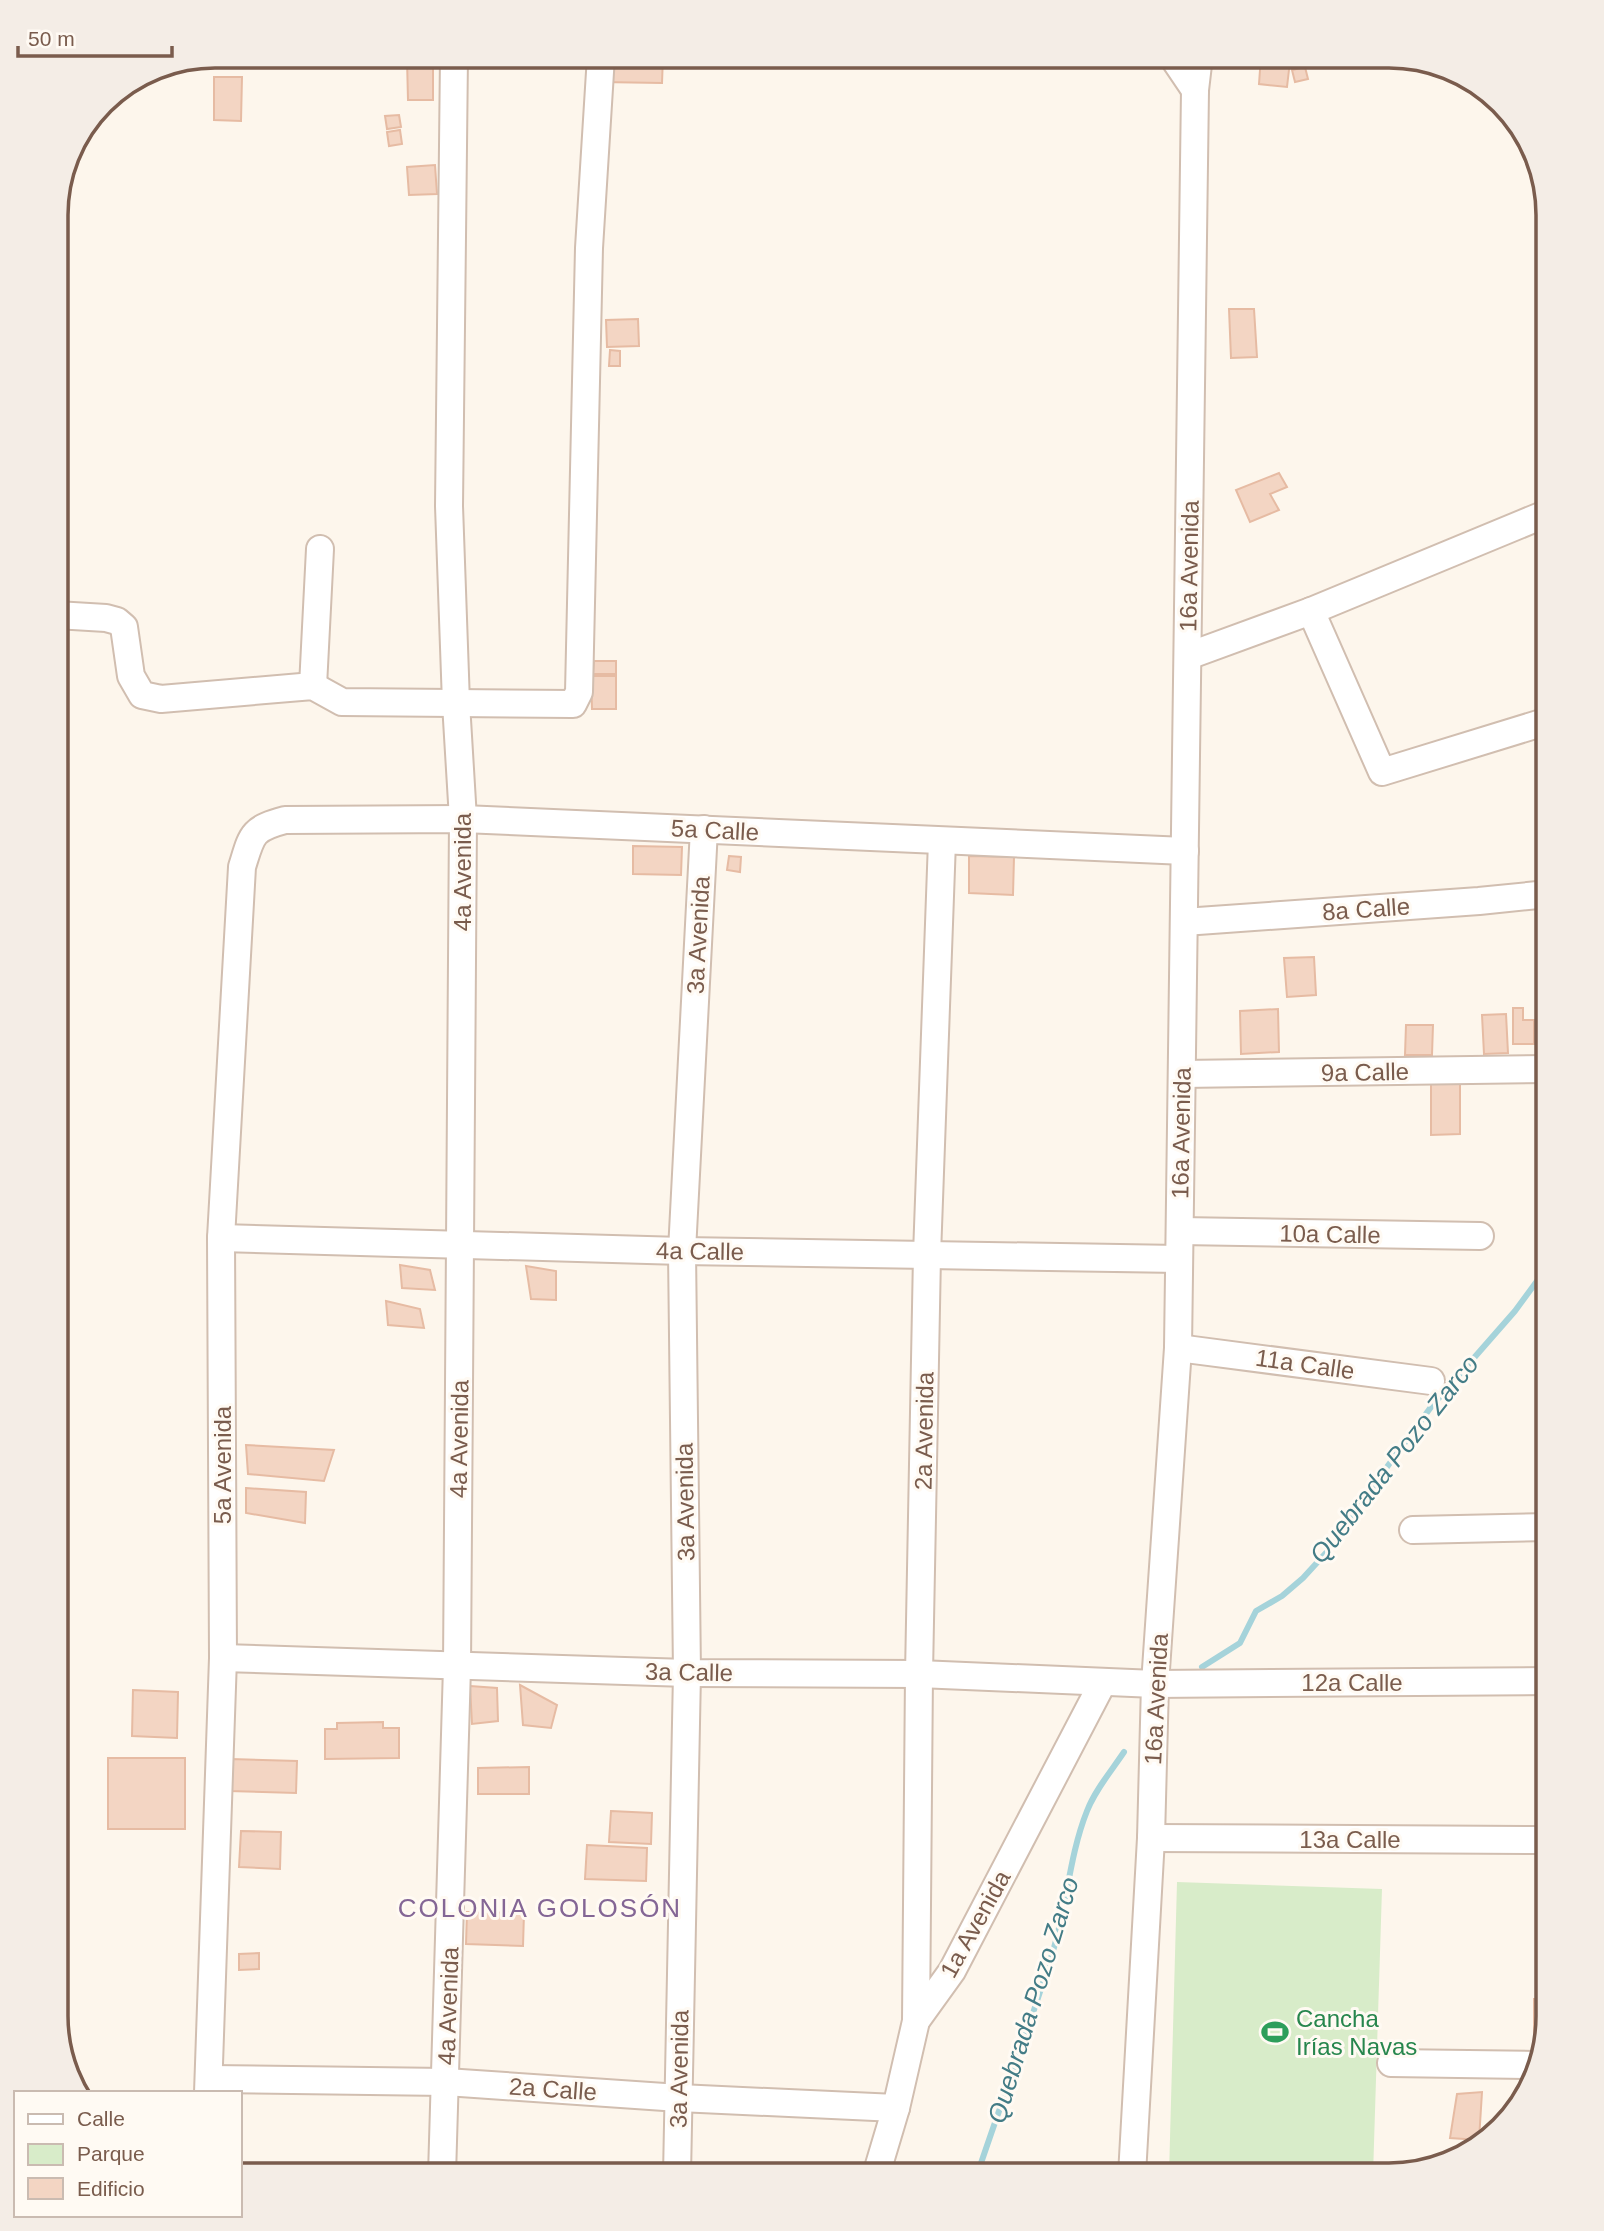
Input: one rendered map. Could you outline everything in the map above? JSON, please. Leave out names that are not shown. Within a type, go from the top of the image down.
[{"type":"street","name":"4a Avenida","points":[[443,2162],[457,1667],[461,1243],[463,819],[449,506],[454,68]]},
{"type":"street","points":[[69,616],[106,618],[117,621],[124,627],[131,676],[142,695],[160,699],[313,686],[342,702],[573,704],[579,692],[589,248],[600,68]]},
{"type":"street","points":[[1181,69],[1195,90]]},
{"type":"street","name":"16a Avenida","points":[[1133,2163],[1151,1838],[1156,1684],[1178,1348],[1195,90],[1197,69]]},
{"type":"street","points":[[1188,656],[1311,611],[1536,518]]},
{"type":"street","points":[[313,686],[320,549]]},
{"type":"street","points":[[1311,611],[1382,772],[1536,725]]},
{"type":"street","name":"5a Calle","points":[[251,839],[263,826],[285,820],[463,819],[1185,851]]},
{"type":"street","name":"3a Avenida","points":[[677,2162],[687,1673],[681,1251],[704,829]]},
{"type":"street","name":"5a Avenida","points":[[209,2086],[223,1658],[221,1238],[242,866],[251,839]]},
{"type":"street","name":"2a Avenida","points":[[916,2021],[927,1255],[942,841]]},
{"type":"street","name":"8a Calle","points":[[1184,922],[1536,895]]},
{"type":"street","name":"9a Calle","points":[[1182,1074],[1536,1069]]},
{"type":"street","name":"10a Calle","points":[[1180,1231],[1480,1236]]},
{"type":"street","name":"4a Calle","points":[[221,1238],[681,1251],[1179,1259]]},
{"type":"street","name":"11a Calle","points":[[1178,1348],[1432,1381]]},
{"type":"street","points":[[1413,1530],[1536,1527]]},
{"type":"street","name":"3a Calle","points":[[223,1658],[687,1673],[919,1674],[1156,1684]]},
{"type":"street","name":"12a Calle","points":[[1156,1684],[1536,1681]]},
{"type":"street","name":"1a Avenida","points":[[880,2163],[896,2108],[916,2021],[952,1971],[1103,1682]]},
{"type":"street","name":"13a Calle","points":[[1151,1838],[1536,1840]]},
{"type":"street","points":[[1391,2063],[1527,2065]]},
{"type":"street","name":"2a Calle","points":[[209,2086],[446,2082],[679,2098],[896,2108]]},
{"type":"green space","name":"Cancha Irías Navas","points":[[1177,1882],[1382,1889],[1373,2163],[1169,2163]]},
{"type":"building","points":[[407,68],[433,68],[433,100],[408,100]]},
{"type":"building","points":[[602,68],[663,68],[662,83],[601,82]]},
{"type":"building","points":[[1260,69],[1289,69],[1287,87],[1259,84]]},
{"type":"building","points":[[1305,69],[1308,79],[1295,82],[1292,70]]},
{"type":"building","points":[[214,77],[242,77],[241,121],[214,120]]},
{"type":"building","points":[[399,115],[401,127],[387,129],[385,116]]},
{"type":"building","points":[[400,130],[402,144],[389,146],[387,132]]},
{"type":"building","points":[[435,165],[437,194],[409,195],[407,167]]},
{"type":"building","points":[[1229,309],[1254,309],[1257,357],[1231,358]]},
{"type":"building","points":[[638,319],[639,346],[607,347],[606,320]]},
{"type":"building","points":[[610,350],[620,351],[620,366],[609,366]]},
{"type":"building","points":[[1279,473],[1287,487],[1270,494],[1279,510],[1250,522],[1236,490]]},
{"type":"building","points":[[594,661],[616,661],[616,674],[593,674]]},
{"type":"building","points":[[591,676],[616,676],[616,709],[592,709]]},
{"type":"building","points":[[633,846],[682,847],[681,875],[633,874]]},
{"type":"building","points":[[729,856],[741,857],[740,872],[727,870]]},
{"type":"building","points":[[969,856],[1014,857],[1013,895],[969,893]]},
{"type":"building","points":[[1314,957],[1316,995],[1287,997],[1284,958]]},
{"type":"building","points":[[1513,1008],[1523,1008],[1523,1020],[1534,1020],[1534,1044],[1513,1044]]},
{"type":"building","points":[[1278,1009],[1279,1052],[1241,1054],[1240,1011]]},
{"type":"building","points":[[1506,1014],[1508,1053],[1484,1054],[1482,1015]]},
{"type":"building","points":[[1406,1025],[1433,1025],[1432,1055],[1405,1055]]},
{"type":"building","points":[[1431,1084],[1460,1084],[1460,1134],[1431,1135]]},
{"type":"building","points":[[400,1265],[430,1270],[435,1290],[402,1288]]},
{"type":"building","points":[[526,1266],[556,1271],[556,1300],[531,1299]]},
{"type":"building","points":[[386,1301],[420,1309],[424,1328],[388,1325]]},
{"type":"building","points":[[246,1445],[334,1450],[324,1481],[248,1474]]},
{"type":"building","points":[[246,1488],[306,1492],[305,1523],[246,1513]]},
{"type":"building","points":[[520,1685],[557,1705],[551,1728],[523,1725]]},
{"type":"building","points":[[470,1686],[497,1688],[498,1721],[472,1724]]},
{"type":"building","points":[[133,1690],[178,1692],[177,1738],[132,1736]]},
{"type":"building","points":[[383,1722],[383,1728],[399,1728],[399,1758],[325,1759],[325,1729],[337,1729],[337,1723]]},
{"type":"building","points":[[108,1758],[185,1758],[185,1829],[108,1829]]},
{"type":"building","points":[[230,1759],[297,1761],[296,1793],[229,1791]]},
{"type":"building","points":[[529,1767],[529,1794],[478,1794],[478,1768]]},
{"type":"building","points":[[611,1811],[652,1813],[651,1844],[609,1842]]},
{"type":"building","points":[[241,1831],[281,1832],[280,1869],[239,1867]]},
{"type":"building","points":[[587,1845],[647,1848],[646,1881],[585,1879]]},
{"type":"building","points":[[467,1912],[524,1913],[523,1946],[466,1944]]},
{"type":"building","points":[[259,1953],[259,1969],[239,1970],[239,1954]]},
{"type":"building","points":[[1534,1999],[1536,1999],[1536,2016],[1534,2035]]},
{"type":"building","points":[[1482,2092],[1480,2131],[1468,2139],[1450,2138],[1457,2094]]},
{"type":"waterway","name":"Quebrada Pozo Zarco","points":[[1202,1667],[1240,1643],[1256,1611],[1282,1596],[1303,1578],[1335,1543],[1431,1407],[1515,1311],[1536,1282]]},
{"type":"waterway","name":"Quebrada Pozo Zarco","points":[[981,2163],[1053,1951],[1081,1828],[1094,1795],[1124,1752]]},
{"type":"place","name":"Cancha Irías Navas","points":[[1275,2032]]},
{"type":"district","name":"COLONIA GOLOSÓN","points":[[540,1908]]}]
